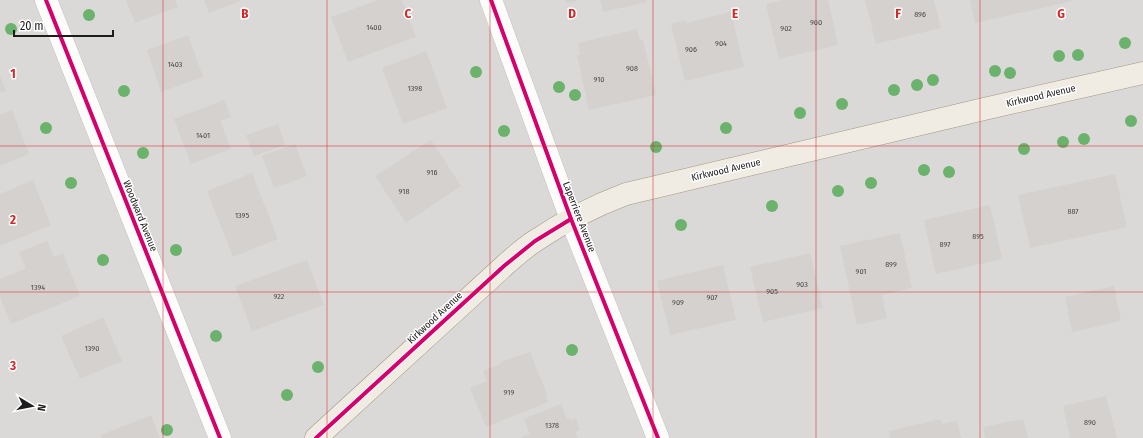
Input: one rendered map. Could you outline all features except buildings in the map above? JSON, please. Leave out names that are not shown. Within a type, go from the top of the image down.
[{"type":"main road","name":"Kirkwood Avenue","points":[[316,438],[504,266],[535,241],[571,219],[610,200],[626,194],[1143,73]]},
{"type":"street","name":"Woodward Avenue","points":[[46,0],[220,438]]},
{"type":"street","name":"Laperriere Avenue","points":[[491,0],[571,219],[658,438]]},
{"type":"shaded area","points":[[0,0],[1143,0],[1143,438],[0,438]]},
{"type":"cycle path","points":[[46,0],[220,438]]},
{"type":"cycle path","points":[[491,0],[571,219],[658,438]]},
{"type":"cycle path","points":[[316,438],[504,266],[535,241],[571,219]]}]
